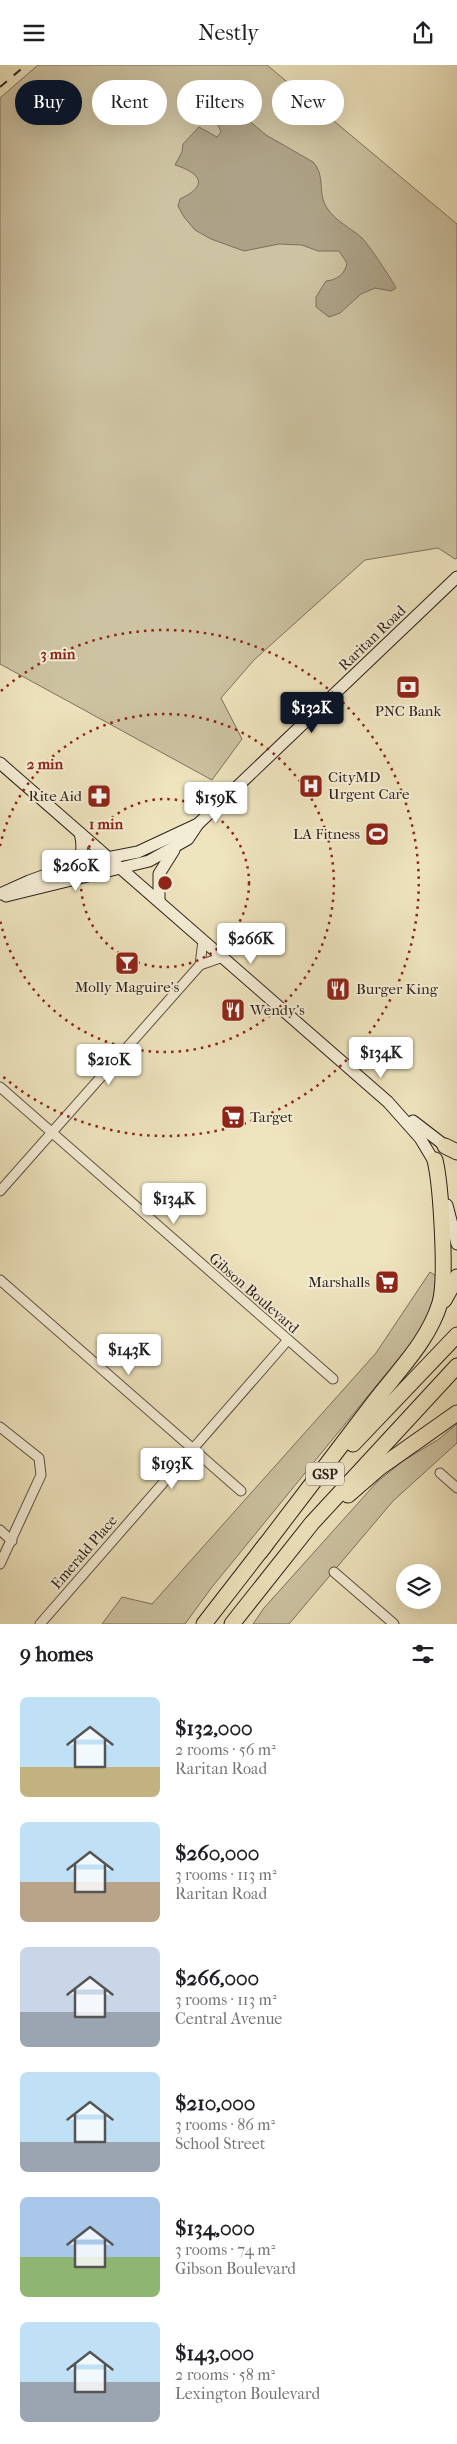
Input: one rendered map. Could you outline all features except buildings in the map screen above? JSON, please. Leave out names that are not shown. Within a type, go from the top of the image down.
[{"type":"highway","points":[[434,1318],[441,1299],[443,1279],[438,1175],[435,1160]]},
{"type":"highway","points":[[260,1552],[406,1362],[457,1277]]},
{"type":"highway","name":"GSP","points":[[204,1624],[260,1552],[344,1454],[457,1335]]},
{"type":"highway","name":"GSP","points":[[232,1624],[279,1563],[346,1485],[457,1366]]},
{"type":"highway","points":[[279,1563],[367,1478],[457,1413]]},
{"type":"main road","name":"Raritan Road","points":[[0,898],[148,861],[178,847],[192,835],[198,824],[457,577]]},
{"type":"main road","points":[[0,763],[388,1102],[453,1151]]},
{"type":"main road","name":"Raritan Road","points":[[0,894],[29,881],[76,865],[146,849],[198,824]]},
{"type":"main road","points":[[76,865],[81,857],[80,833]]},
{"type":"main road","points":[[159,901],[159,874],[178,847]]},
{"type":"main road","points":[[388,1102],[414,1130],[435,1160],[441,1177],[450,1225],[457,1245]]},
{"type":"street","points":[[200,965],[204,941]]},
{"type":"street","points":[[0,1191],[200,965],[222,957]]},
{"type":"street","name":"Gibson Boulevard","points":[[0,1087],[332,1379]]},
{"type":"street","points":[[0,1280],[240,1491]]},
{"type":"street","name":"Emerald Place","points":[[40,1624],[287,1341]]},
{"type":"street","points":[[0,1427],[32,1450],[41,1464],[41,1475],[0,1564]]},
{"type":"street","points":[[440,1473],[457,1488]]},
{"type":"street","points":[[0,1530],[12,1541]]},
{"type":"street","points":[[334,1573],[394,1624]]},
{"type":"shaded area","points":[[38,65],[267,65],[285,80],[272,80],[272,125],[339,125],[457,224],[457,558],[455,559],[438,548],[365,560],[254,660],[221,698],[242,739],[212,780],[0,664],[0,98],[15,85],[15,125],[82,125],[82,80],[21,80]]},
{"type":"shaded area","points":[[218,125],[254,125],[266,135],[313,162],[321,179],[324,202],[330,213],[365,241],[396,288],[391,291],[375,288],[361,294],[340,313],[329,317],[316,307],[316,297],[326,281],[337,278],[344,270],[347,263],[339,251],[318,251],[302,245],[279,244],[244,251],[211,239],[195,230],[178,206],[180,199],[195,189],[198,180],[191,172],[175,165],[182,152],[183,144],[199,127],[217,137],[221,132]]},
{"type":"shaded area","points":[[430,1272],[439,1278],[434,1309],[412,1342],[212,1587],[185,1624],[102,1624],[122,1597],[152,1604],[376,1353]]},
{"type":"shaded area","points":[[457,1424],[457,1443],[393,1501],[289,1624],[253,1624],[264,1608],[377,1482],[403,1461],[439,1439]]},
{"type":"railway","points":[[0,87],[26,65]]},
{"type":"place","name":"PNC Bank","points":[[408,687]]},
{"type":"place","name":"CityMD Urgent Care","points":[[311,786]]},
{"type":"place","name":"Rite Aid","points":[[99,796]]},
{"type":"place","name":"LA Fitness","points":[[377,834]]},
{"type":"place","name":"Molly Maguire's","points":[[127,963]]},
{"type":"place","name":"Burger King","points":[[338,989]]},
{"type":"place","name":"Wendy's","points":[[233,1010]]},
{"type":"place","name":"Target","points":[[233,1117]]},
{"type":"place","name":"Marshalls","points":[[387,1282]]}]
